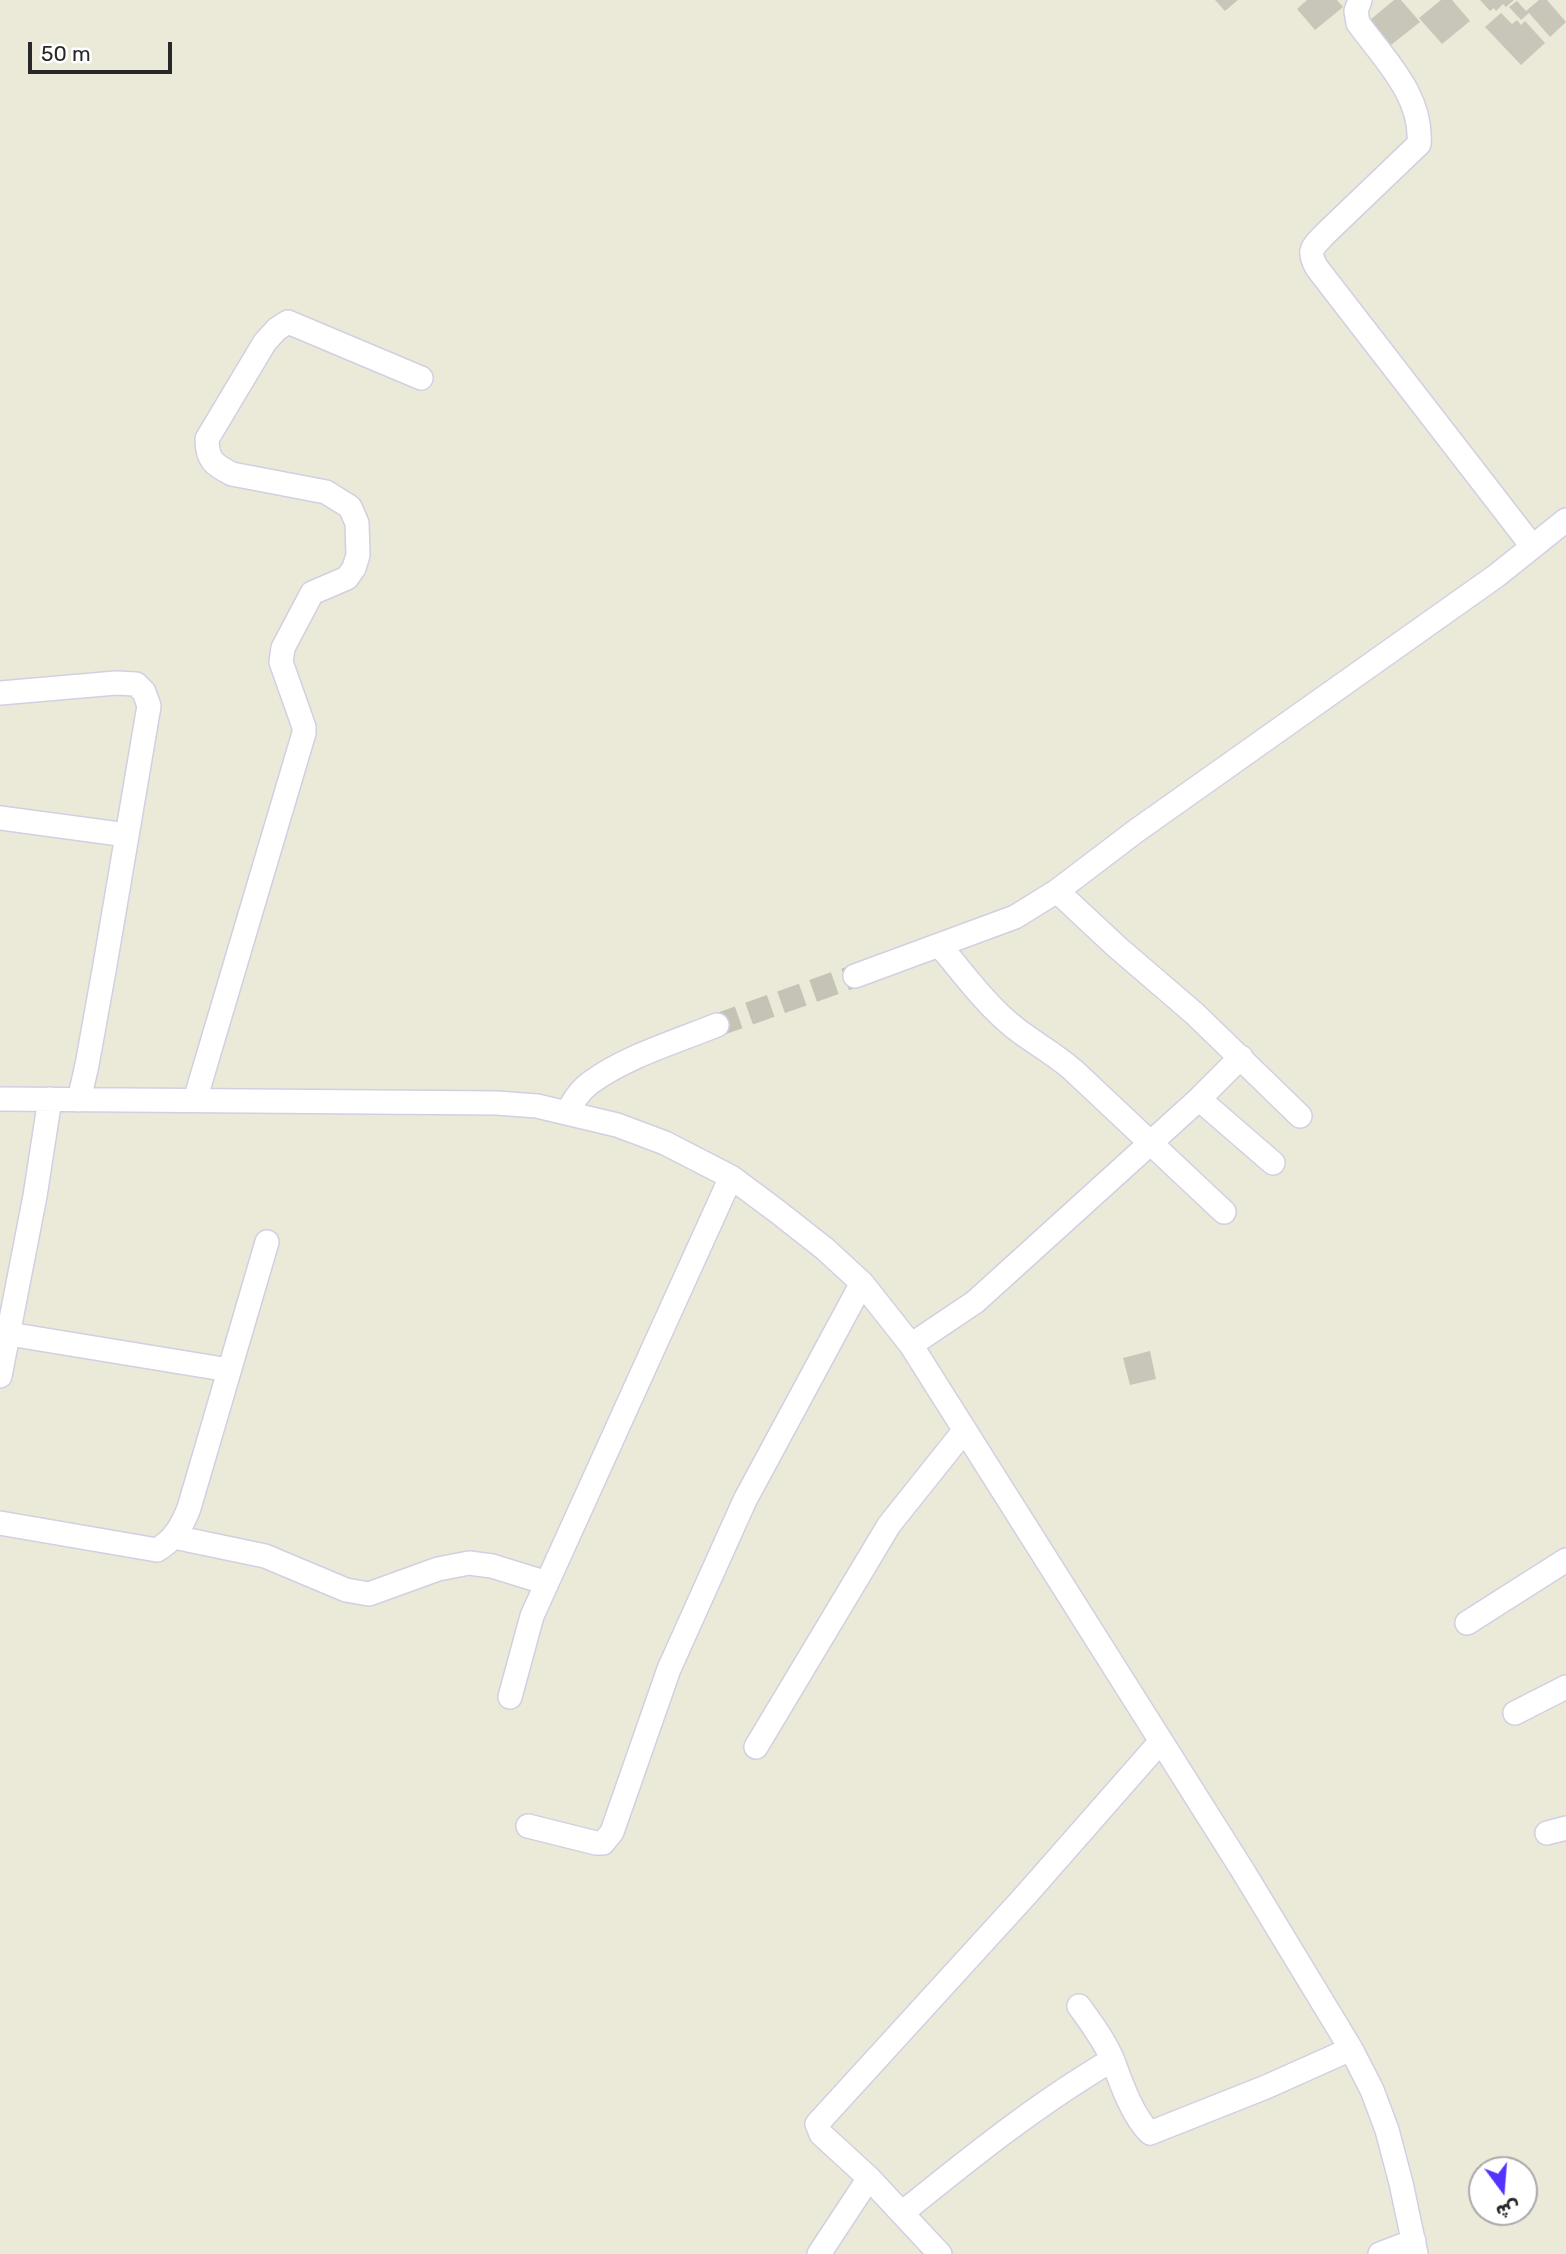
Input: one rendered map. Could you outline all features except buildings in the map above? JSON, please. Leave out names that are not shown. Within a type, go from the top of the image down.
[{"type":"street","points":[[1360,0],[1356,11],[1357,23],[1405,88],[1420,130],[1419,144],[1325,234],[1312,249],[1310,256],[1532,547]]},
{"type":"street","points":[[195,1100],[304,733],[304,726],[281,662],[283,648],[312,593],[347,578],[358,555],[357,523],[350,507],[326,492],[232,474],[214,463],[207,451],[207,439],[265,342],[277,328],[288,322],[421,378]]},
{"type":"street","points":[[855,976],[1015,917],[1057,891],[1136,831],[1496,576],[1566,520]]},
{"type":"street","points":[[0,693],[116,683],[136,684],[144,692],[149,706],[88,1065],[79,1100]]},
{"type":"street","points":[[0,818],[127,835]]},
{"type":"street","points":[[1057,891],[1241,1057],[1300,1116]]},
{"type":"street","points":[[940,946],[996,1011],[1016,1029],[1064,1062],[1224,1212]]},
{"type":"street","points":[[566,1113],[578,1094],[589,1084],[624,1063],[717,1025]]},
{"type":"street","points":[[911,1345],[975,1301],[1199,1099],[1241,1057]]},
{"type":"street","points":[[0,1098],[497,1103],[537,1106],[617,1125],[665,1143],[731,1177],[825,1248],[862,1283],[911,1345],[1302,1965],[1351,2049],[1372,2090],[1387,2130],[1415,2248],[1380,2254]]},
{"type":"street","points":[[0,1376],[50,1099]]},
{"type":"street","points":[[1199,1099],[1273,1163]]},
{"type":"street","points":[[510,1697],[532,1616],[731,1177]]},
{"type":"street","points":[[0,1523],[157,1550],[174,1537],[183,1525],[189,1508],[267,1242]]},
{"type":"street","points":[[528,1826],[596,1843],[603,1843],[612,1832],[669,1669],[745,1500],[862,1283]]},
{"type":"street","points":[[9,1334],[229,1370]]},
{"type":"street","points":[[756,1747],[889,1525],[964,1431]]},
{"type":"street","points":[[174,1537],[265,1556],[346,1590],[369,1594],[438,1569],[469,1563],[492,1566],[547,1583]]},
{"type":"street","points":[[1466,1623],[1566,1560]]},
{"type":"street","points":[[1515,1713],[1566,1687]]},
{"type":"street","points":[[940,2254],[869,2178],[821,2134],[817,2124],[1025,1896],[1161,1741]]},
{"type":"street","points":[[1079,2006],[1098,2032],[1112,2060],[1118,2080],[1150,2133],[1266,2087],[1351,2049]]},
{"type":"street","points":[[902,2213],[993,2139],[1065,2087],[1112,2060]]},
{"type":"street","points":[[819,2254],[869,2178]]},
{"type":"tunnel","points":[[717,1025],[855,976]]}]
